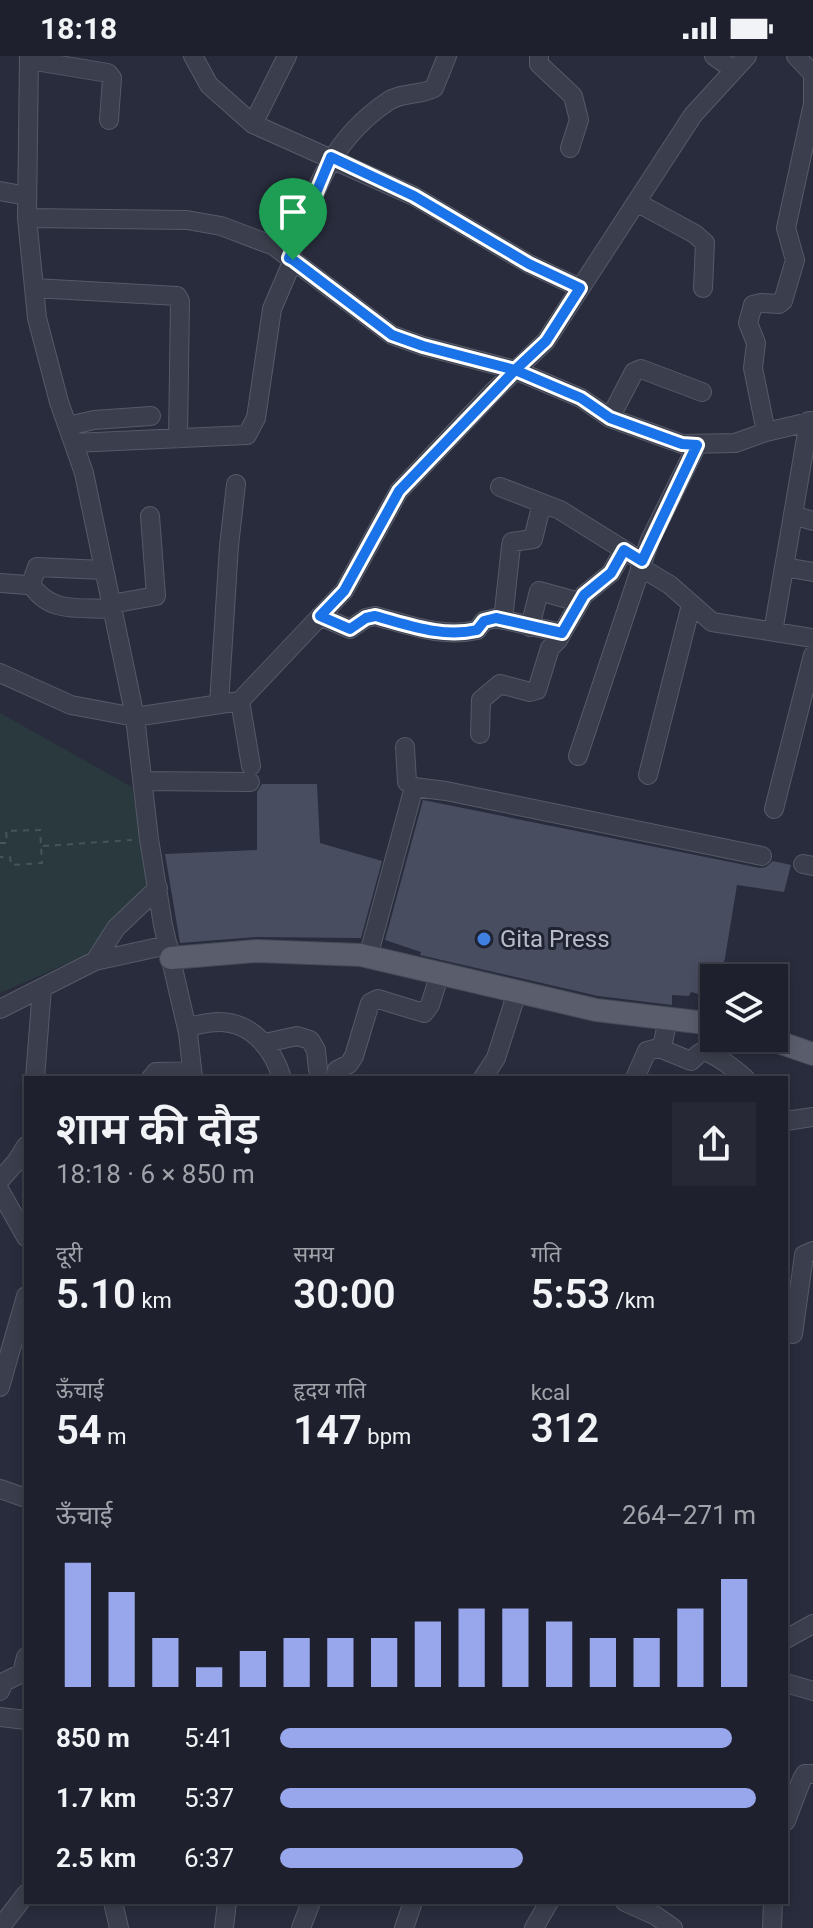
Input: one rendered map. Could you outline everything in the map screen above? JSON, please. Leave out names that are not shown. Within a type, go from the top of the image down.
[{"type":"main road","points":[[170,951],[335,952],[596,1010],[700,1022]]},
{"type":"main road","points":[[788,1045],[813,1054]]},
{"type":"street","points":[[193,56],[209,85],[253,124],[414,196],[529,264],[580,288]]},
{"type":"street","points":[[253,124],[287,56]]},
{"type":"street","points":[[71,434],[178,439],[243,437],[251,431],[256,418],[272,309],[331,157],[354,128],[389,100],[434,88],[447,56]]},
{"type":"street","points":[[539,56],[539,64],[573,96],[579,120],[570,148]]},
{"type":"street","points":[[0,673],[71,705],[135,717],[240,701],[344,591],[399,491],[546,341],[693,115],[740,63],[714,56]]},
{"type":"street","points":[[766,432],[753,368],[756,343],[748,323],[753,305],[779,304],[783,301],[795,260],[786,228],[813,104],[813,74],[796,56]]},
{"type":"street","points":[[109,120],[112,78],[108,73],[29,58],[27,218],[37,318],[84,473],[135,717],[149,839],[187,1027],[192,1074],[156,1072],[153,1076]]},
{"type":"street","points":[[0,191],[27,196]]},
{"type":"street","points":[[636,202],[695,234],[705,243],[703,288]]},
{"type":"street","points":[[27,218],[202,222],[274,246],[392,335],[515,370],[581,398],[610,418],[682,444],[735,443],[811,421],[773,632]]},
{"type":"street","points":[[34,288],[177,296],[180,301],[178,439]]},
{"type":"street","points":[[610,418],[634,372],[641,369],[702,392]]},
{"type":"street","points":[[71,434],[94,420],[151,416]]},
{"type":"street","points":[[578,756],[641,564],[697,445]]},
{"type":"street","points":[[219,704],[236,484]]},
{"type":"street","points":[[500,487],[560,510],[624,550],[712,622],[813,638]]},
{"type":"street","points":[[503,620],[511,546],[515,541],[533,539],[542,503]]},
{"type":"street","points":[[793,515],[813,521]]},
{"type":"street","points":[[31,584],[37,594],[50,604],[62,607],[111,606],[156,596],[150,516]]},
{"type":"street","points":[[480,734],[481,700],[500,684],[530,692],[537,690],[547,653],[579,602],[593,586],[611,573],[624,550]]},
{"type":"street","points":[[31,584],[37,567],[103,570]]},
{"type":"street","points":[[784,567],[813,572]]},
{"type":"street","points":[[0,583],[31,584]]},
{"type":"street","points":[[530,627],[539,591],[579,602]]},
{"type":"street","points":[[648,775],[691,605]]},
{"type":"street","points":[[320,616],[353,629],[366,618],[375,616],[446,633],[472,631],[489,619],[562,633]]},
{"type":"street","points":[[774,809],[813,655]]},
{"type":"street","points":[[143,781],[250,774],[240,701]]},
{"type":"street","points":[[405,747],[407,782],[414,787],[762,856]]},
{"type":"street","points":[[368,957],[414,787]]},
{"type":"street","points":[[95,961],[116,928],[158,888]]},
{"type":"street","points":[[0,1009],[95,961],[170,951]]},
{"type":"street","points":[[265,1043],[297,1036],[310,1040],[326,1074],[337,1070],[349,1064],[354,1056],[370,1003],[378,999],[424,1013],[430,1005],[440,973]]},
{"type":"street","points":[[35,1076],[42,988]]},
{"type":"street","points":[[484,1076],[496,1058],[517,992]]},
{"type":"street","points":[[636,1076],[647,1051],[664,1044],[668,1019]]},
{"type":"street","points":[[187,1027],[226,1022],[242,1027],[265,1043],[281,1076]]},
{"type":"street","points":[[659,1048],[691,1061],[706,1052],[742,1076]]},
{"type":"street","points":[[0,1180],[24,1149]]},
{"type":"street","points":[[0,1191],[24,1233]]},
{"type":"street","points":[[813,1251],[804,1255],[789,1333],[813,1337]]},
{"type":"street","points":[[0,1387],[24,1303]]},
{"type":"street","points":[[0,1489],[24,1497]]},
{"type":"street","points":[[788,1638],[813,1624]]},
{"type":"street","points":[[0,1691],[4,1682],[22,1673],[24,1665]]},
{"type":"street","points":[[0,1717],[24,1720]]},
{"type":"street","points":[[788,1816],[802,1779],[805,1774],[813,1774]]},
{"type":"street","points":[[0,1928],[24,1897]]},
{"type":"street","points":[[113,1904],[119,1928]]},
{"type":"street","points":[[224,1928],[227,1904]]},
{"type":"street","points":[[301,1928],[310,1904]]},
{"type":"street","points":[[404,1928],[412,1904]]},
{"type":"street","points":[[534,1928],[548,1904]]},
{"type":"street","points":[[772,1928],[773,1904]]},
{"type":"street","points":[[637,1905],[673,1928]]},
{"type":"path","points":[[0,843],[7,843],[6,831],[40,830],[42,863],[11,865],[10,857],[0,857]]},
{"type":"path","points":[[41,846],[149,839]]},
{"type":"shaded area","points":[[0,713],[132,787],[149,885],[100,949],[0,993]]},
{"type":"building","points":[[262,784],[317,784],[320,843],[382,861],[361,938],[257,937],[180,943],[165,854],[257,850],[257,792]]},
{"type":"building","points":[[423,800],[760,868],[773,861],[791,865],[784,892],[737,885],[724,964],[700,964],[700,994],[691,992],[689,996],[672,995],[672,1005],[598,996],[420,955],[421,952],[385,940]]},
{"type":"place","name":"Gita Press","points":[[484,939]]},
{"type":"route","points":[[293,260],[289,258],[331,157],[414,196],[529,264],[580,288],[546,341],[515,370],[581,398],[610,418],[682,444],[697,445],[642,561],[624,550],[611,573],[584,595],[562,633],[496,618],[484,621],[477,630],[454,633],[438,633],[375,616],[350,629],[320,616],[344,591],[399,491],[515,370],[392,335],[293,260]]}]
